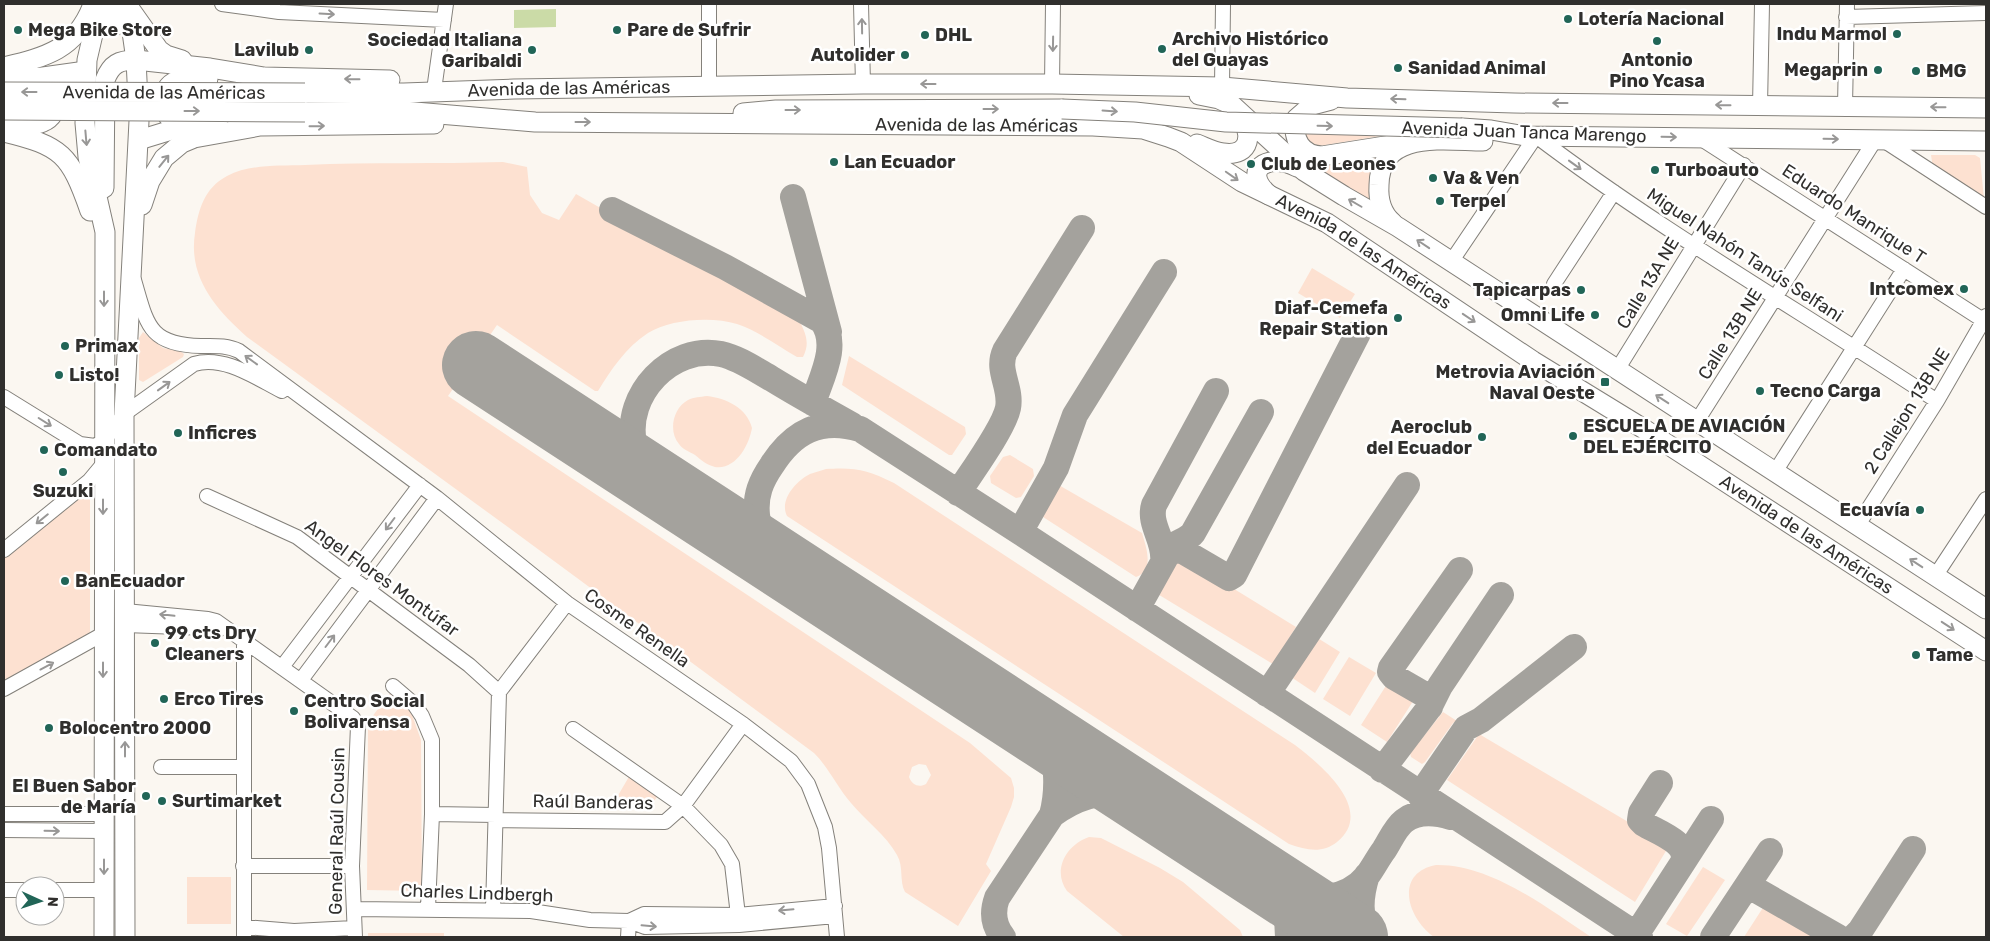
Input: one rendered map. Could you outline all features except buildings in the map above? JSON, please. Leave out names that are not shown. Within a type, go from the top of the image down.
[{"type":"main road","points":[[4,67],[38,59],[64,46],[79,32],[93,4]]},
{"type":"main road","points":[[100,4],[86,71],[85,140],[105,241]]},
{"type":"main road","points":[[108,4],[108,21],[110,24],[116,25],[120,21],[126,5]]},
{"type":"main road","points":[[125,937],[124,414],[139,140],[136,60],[126,5]]},
{"type":"main road","points":[[126,5],[159,50],[173,57],[210,68]]},
{"type":"main road","points":[[104,937],[105,241],[103,153],[105,80],[112,66],[125,60],[210,68],[264,77]]},
{"type":"main road","points":[[4,78],[36,78],[86,71]]},
{"type":"main road","points":[[514,89],[435,83],[264,77],[241,79],[188,78],[174,82],[164,93],[164,108],[172,121],[188,125],[260,126],[514,122]]},
{"type":"main road","points":[[4,123],[36,124],[50,118],[55,111],[56,96],[49,83],[36,78]]},
{"type":"main road","name":"Avenida de las Américas","points":[[4,92],[404,93],[709,86],[1052,84],[1135,85],[1220,93],[1304,171],[1398,227],[1986,609]]},
{"type":"main road","points":[[1143,129],[1167,133],[1217,152],[1237,152],[1246,145],[1248,128],[1220,93]]},
{"type":"main road","name":"Avenida Juan Tanca Marengo","points":[[1220,93],[1514,103],[1986,108]]},
{"type":"main road","points":[[1347,98],[1312,105],[1296,119],[1295,134],[1299,145],[1309,154],[1322,156],[1420,141],[1491,141],[1530,136]]},
{"type":"main road","points":[[937,109],[987,126]]},
{"type":"main road","name":"Avenida de las Américas","points":[[658,122],[776,110],[1062,109]]},
{"type":"main road","name":"Avenida Juan Tanca Marengo","points":[[1062,109],[1143,113],[1226,122],[1462,128],[1530,136],[1986,141]]},
{"type":"main road","name":"Avenida de las Américas","points":[[4,110],[403,111],[514,122],[1094,126],[1143,129],[1181,142],[1242,182],[1327,222],[1533,361],[1644,429],[1986,651]]},
{"type":"main road","points":[[139,140],[188,125]]},
{"type":"main road","points":[[133,238],[143,198],[150,181],[164,158],[173,150],[194,138],[260,126]]},
{"type":"main road","points":[[4,132],[43,143],[55,149],[68,163],[80,182],[105,241]]},
{"type":"main road","points":[[1398,227],[1390,220],[1382,208],[1378,191],[1380,172],[1395,149],[1420,141]]},
{"type":"main road","points":[[1269,195],[1260,186],[1257,176],[1260,166],[1265,162],[1283,161],[1304,171]]},
{"type":"street","points":[[222,4],[444,20]]},
{"type":"street","points":[[435,83],[446,4]]},
{"type":"street","points":[[709,4],[709,86]]},
{"type":"street","points":[[861,4],[862,84]]},
{"type":"street","points":[[1052,84],[1053,4]]},
{"type":"street","points":[[1220,93],[1223,4]]},
{"type":"street","points":[[1760,106],[1762,4]]},
{"type":"street","points":[[1845,106],[1847,11],[1931,9],[1986,13]]},
{"type":"street","points":[[1451,262],[1530,136]]},
{"type":"street","name":"Miguel Nahón Tanús Selfani","points":[[1530,136],[1774,298],[1856,347],[1936,401]]},
{"type":"street","name":"Eduardo Manrique T","points":[[1700,138],[1985,320]]},
{"type":"street","points":[[1879,140],[1986,207]]},
{"type":"street","name":"Calle 13B NE","points":[[1697,421],[1774,298],[1879,140]]},
{"type":"street","name":"Calle 13A NE","points":[[1617,370],[1744,165]]},
{"type":"street","points":[[1554,284],[1614,192]]},
{"type":"street","points":[[1776,472],[1904,269]]},
{"type":"street","name":"Cosme Renella","points":[[132,273],[149,325],[163,339],[182,345],[222,346],[235,349],[437,498],[567,603],[743,724],[791,761],[808,784],[825,827],[829,848],[837,937]]},
{"type":"street","name":"2 Callejon 13B NE","points":[[1858,525],[1985,320]]},
{"type":"street","name":"Cosme Renella","points":[[104,441],[124,414],[194,364],[204,361],[222,364],[239,370],[318,409]]},
{"type":"street","points":[[4,397],[80,444],[95,446],[104,441]]},
{"type":"street","points":[[4,550],[89,481],[104,463]]},
{"type":"street","points":[[282,667],[420,485]]},
{"type":"street","name":"Angel Flores Montúfar","points":[[207,496],[297,537],[469,665],[499,692]]},
{"type":"street","points":[[125,618],[207,628],[244,642],[301,680],[437,498]]},
{"type":"street","points":[[1936,575],[1986,498]]},
{"type":"street","points":[[493,910],[499,692],[567,603]]},
{"type":"street","points":[[4,689],[103,634]]},
{"type":"street","points":[[244,642],[244,932],[355,932]]},
{"type":"street","name":"General Raúl Cousin","points":[[301,680],[347,712],[358,726],[352,866],[355,932]]},
{"type":"street","points":[[393,686],[414,704],[422,716],[432,740],[432,814],[428,908]]},
{"type":"street","name":"Raúl Banderas","points":[[432,814],[665,822],[683,806],[743,724]]},
{"type":"street","points":[[573,728],[683,806],[727,854],[732,864],[735,878],[738,920]]},
{"type":"street","points":[[161,767],[244,767]]},
{"type":"street","points":[[4,814],[104,822]]},
{"type":"street","points":[[4,830],[104,822]]},
{"type":"street","points":[[243,866],[352,866]]},
{"type":"street","points":[[65,890],[104,890]]},
{"type":"street","name":"Charles Lindbergh","points":[[354,909],[428,908],[531,911],[590,920],[629,921],[644,914],[738,920],[835,911]]},
{"type":"street","points":[[628,937],[629,921]]},
{"type":"shaded area","points":[[556,9],[556,27],[514,28],[514,10]]},
{"type":"shaded area","points":[[1303,134],[1386,135],[1319,146],[1307,141]]},
{"type":"shaded area","points":[[1931,155],[1975,155],[1980,158],[1984,199],[1933,168]]},
{"type":"shaded area","points":[[1379,157],[1370,176],[1371,202],[1316,167]]},
{"type":"shaded area","points":[[503,162],[527,167],[530,195],[542,213],[559,220],[576,194],[800,322],[806,339],[803,357],[797,357],[753,331],[727,322],[691,320],[657,328],[640,339],[626,352],[598,391],[595,391],[497,325],[448,396],[970,743],[1011,778],[1014,797],[986,864],[991,871],[958,926],[905,892],[897,855],[881,834],[841,791],[814,753],[247,337],[215,304],[200,278],[194,249],[200,208],[203,201],[219,181],[236,172],[245,169],[275,166]],"holes":[[[919,764],[926,765],[931,775],[926,784],[918,786],[909,777],[912,767]]]},
{"type":"shaded area","points":[[1312,268],[1355,294],[1340,318],[1298,293]]},
{"type":"shaded area","points":[[143,332],[163,348],[180,351],[184,354],[183,357],[143,382],[139,380],[139,338]]},
{"type":"shaded area","points":[[849,356],[965,427],[966,434],[952,455],[949,455],[842,385]]},
{"type":"shaded area","points":[[707,396],[735,405],[746,415],[752,428],[745,449],[729,465],[722,467],[709,465],[684,449],[679,444],[674,433],[674,420],[679,408],[688,400]]},
{"type":"shaded area","points":[[1010,455],[1033,469],[1034,476],[1021,497],[1016,498],[991,483],[990,476],[1003,457]]},
{"type":"shaded area","points":[[826,469],[861,470],[894,483],[1295,745],[1318,764],[1340,789],[1348,803],[1351,816],[1347,829],[1337,842],[1326,848],[1314,850],[1289,844],[787,516],[785,504],[794,486],[810,474]]},
{"type":"shaded area","points":[[90,481],[90,640],[4,687],[4,550]]},
{"type":"shaded area","points":[[1057,484],[1142,533],[1148,558],[1146,569],[1142,574],[1136,577],[1040,515]]},
{"type":"shaded area","points":[[1174,552],[1296,627],[1273,664],[1151,590]]},
{"type":"shaded area","points":[[1316,637],[1340,652],[1315,693],[1291,677]]},
{"type":"shaded area","points":[[1349,657],[1376,673],[1350,716],[1323,699]]},
{"type":"shaded area","points":[[1389,681],[1415,698],[1387,742],[1361,725]]},
{"type":"shaded area","points":[[391,692],[411,712],[421,740],[422,891],[367,890],[368,722]]},
{"type":"shaded area","points":[[1443,712],[1457,721],[1453,723],[1422,764],[1411,757],[1410,753]]},
{"type":"shaded area","points":[[1479,734],[1669,846],[1635,902],[1447,780]]},
{"type":"shaded area","points":[[630,775],[660,793],[651,805],[613,804]]},
{"type":"shaded area","points":[[1089,837],[1101,838],[1183,882],[1240,930],[1243,937],[1124,937],[1067,891],[1063,883],[1061,867],[1064,859],[1074,846]]},
{"type":"shaded area","points":[[1436,865],[1457,867],[1498,880],[1537,901],[1591,937],[1434,937],[1417,919],[1409,897],[1410,886],[1414,877],[1423,870]]},
{"type":"shaded area","points":[[1703,867],[1725,880],[1687,936],[1666,924]]},
{"type":"shaded area","points":[[187,877],[231,877],[231,924],[187,924]]},
{"type":"shaded area","points":[[1766,903],[1820,937],[1744,937]]},
{"type":"shaded area","points":[[368,933],[444,933],[444,937],[368,937]]},
{"type":"taxiway","points":[[793,197],[829,332]]},
{"type":"taxiway","points":[[612,210],[725,267],[822,321],[827,330],[829,351],[813,403]]},
{"type":"taxiway","points":[[958,493],[994,438],[1008,408],[1009,400],[1002,365],[1005,351],[1082,228]]},
{"type":"taxiway","points":[[1020,532],[1056,468],[1075,415],[1164,272]]},
{"type":"taxiway","points":[[1169,551],[1181,550],[1229,578],[1234,575],[1358,333]]},
{"type":"taxiway","points":[[660,485],[641,461],[634,443],[633,425],[636,407],[644,391],[655,377],[669,365],[685,357],[702,353],[721,354],[734,358],[852,425]]},
{"type":"taxiway","points":[[1163,562],[1162,547],[1153,519],[1154,505],[1216,391]]},
{"type":"taxiway","points":[[1137,609],[1171,548],[1193,533],[1261,412]]},
{"type":"taxiway","points":[[790,569],[768,545],[758,523],[757,501],[765,477],[780,453],[799,436],[809,430],[820,426],[832,425],[860,429],[1640,937]]},
{"type":"taxiway","points":[[1267,694],[1407,485]]},
{"type":"taxiway","points":[[1430,707],[1430,701],[1427,696],[1394,677],[1390,672],[1460,570]]},
{"type":"taxiway","points":[[1382,770],[1429,708],[1440,686],[1501,595]]},
{"type":"taxiway","points":[[1420,795],[1466,728],[1481,720],[1574,647]]},
{"type":"taxiway","points":[[1003,937],[997,928],[994,918],[997,898],[1052,815],[1056,787],[1056,769],[1052,740]]},
{"type":"taxiway","points":[[1660,783],[1641,813],[1640,820],[1677,844],[1682,849],[1684,855],[1683,862]]},
{"type":"taxiway","points":[[1052,815],[1088,796],[1128,790]]},
{"type":"taxiway","points":[[1282,890],[1304,897],[1316,898],[1338,895],[1349,891],[1367,876],[1395,831],[1409,817],[1427,813],[1451,817]]},
{"type":"taxiway","points":[[1636,935],[1711,819]]},
{"type":"taxiway","points":[[1854,937],[1860,931],[1913,849]]},
{"type":"taxiway","points":[[1713,937],[1770,851]]},
{"type":"taxiway","points":[[1367,875],[1363,891],[1362,914],[1369,937]]},
{"type":"taxiway","points":[[1742,894],[1747,889],[1756,890],[1838,937]]},
{"type":"taxiway","points":[[1282,890],[1287,917],[1288,937]]},
{"type":"runway","points":[[476,365],[1354,937]]},
{"type":"place","name":"Lotería Nacional","points":[[1568,19]]},
{"type":"place","name":"Mega Bike Store","points":[[18,30]]},
{"type":"place","name":"Pare de Sufrir","points":[[617,30]]},
{"type":"place","name":"Indu Marmol","points":[[1897,34]]},
{"type":"place","name":"DHL","points":[[925,35]]},
{"type":"place","name":"Antonio Pino Ycasa","points":[[1657,41]]},
{"type":"place","name":"Archivo Histórico del Guayas","points":[[1162,49]]},
{"type":"place","name":"Lavilub","points":[[309,50]]},
{"type":"place","name":"Sociedad Italiana Garibaldi","points":[[532,50]]},
{"type":"place","name":"Autolider","points":[[905,55]]},
{"type":"place","name":"Sanidad Animal","points":[[1398,68]]},
{"type":"place","name":"Megaprin","points":[[1878,70]]},
{"type":"place","name":"BMG","points":[[1916,71]]},
{"type":"place","name":"Lan Ecuador","points":[[834,162]]},
{"type":"place","name":"Club de Leones","points":[[1251,164]]},
{"type":"place","name":"Turboauto","points":[[1655,170]]},
{"type":"place","name":"Va & Ven","points":[[1433,178]]},
{"type":"place","name":"Terpel","points":[[1440,201]]},
{"type":"place","name":"Intcomex","points":[[1964,289]]},
{"type":"place","name":"Tapicarpas","points":[[1581,290]]},
{"type":"place","name":"Omni Life","points":[[1595,315]]},
{"type":"place","name":"Diaf-Cemefa Repair Station","points":[[1398,318]]},
{"type":"place","name":"Primax","points":[[65,346]]},
{"type":"place","name":"Listo!","points":[[59,375]]},
{"type":"place","name":"Metrovia Aviación Naval Oeste","points":[[1605,382]]},
{"type":"place","name":"Tecno Carga","points":[[1760,391]]},
{"type":"place","name":"Inficres","points":[[178,433]]},
{"type":"place","name":"ESCUELA DE AVIACIÓN DEL EJÉRCITO","points":[[1573,436]]},
{"type":"place","name":"Aeroclub del Ecuador","points":[[1482,437]]},
{"type":"place","name":"Comandato","points":[[44,450]]},
{"type":"place","name":"Suzuki","points":[[63,472]]},
{"type":"place","name":"Ecuavía","points":[[1920,510]]},
{"type":"place","name":"BanEcuador","points":[[65,581]]},
{"type":"place","name":"99 cts Dry Cleaners","points":[[155,643]]},
{"type":"place","name":"Tame","points":[[1916,655]]},
{"type":"place","name":"Erco Tires","points":[[164,699]]},
{"type":"place","name":"Centro Social Bolivarensa","points":[[294,711]]},
{"type":"place","name":"Bolocentro 2000","points":[[49,728]]},
{"type":"place","name":"El Buen Sabor de María","points":[[146,796]]},
{"type":"place","name":"Surtimarket","points":[[162,801]]}]
